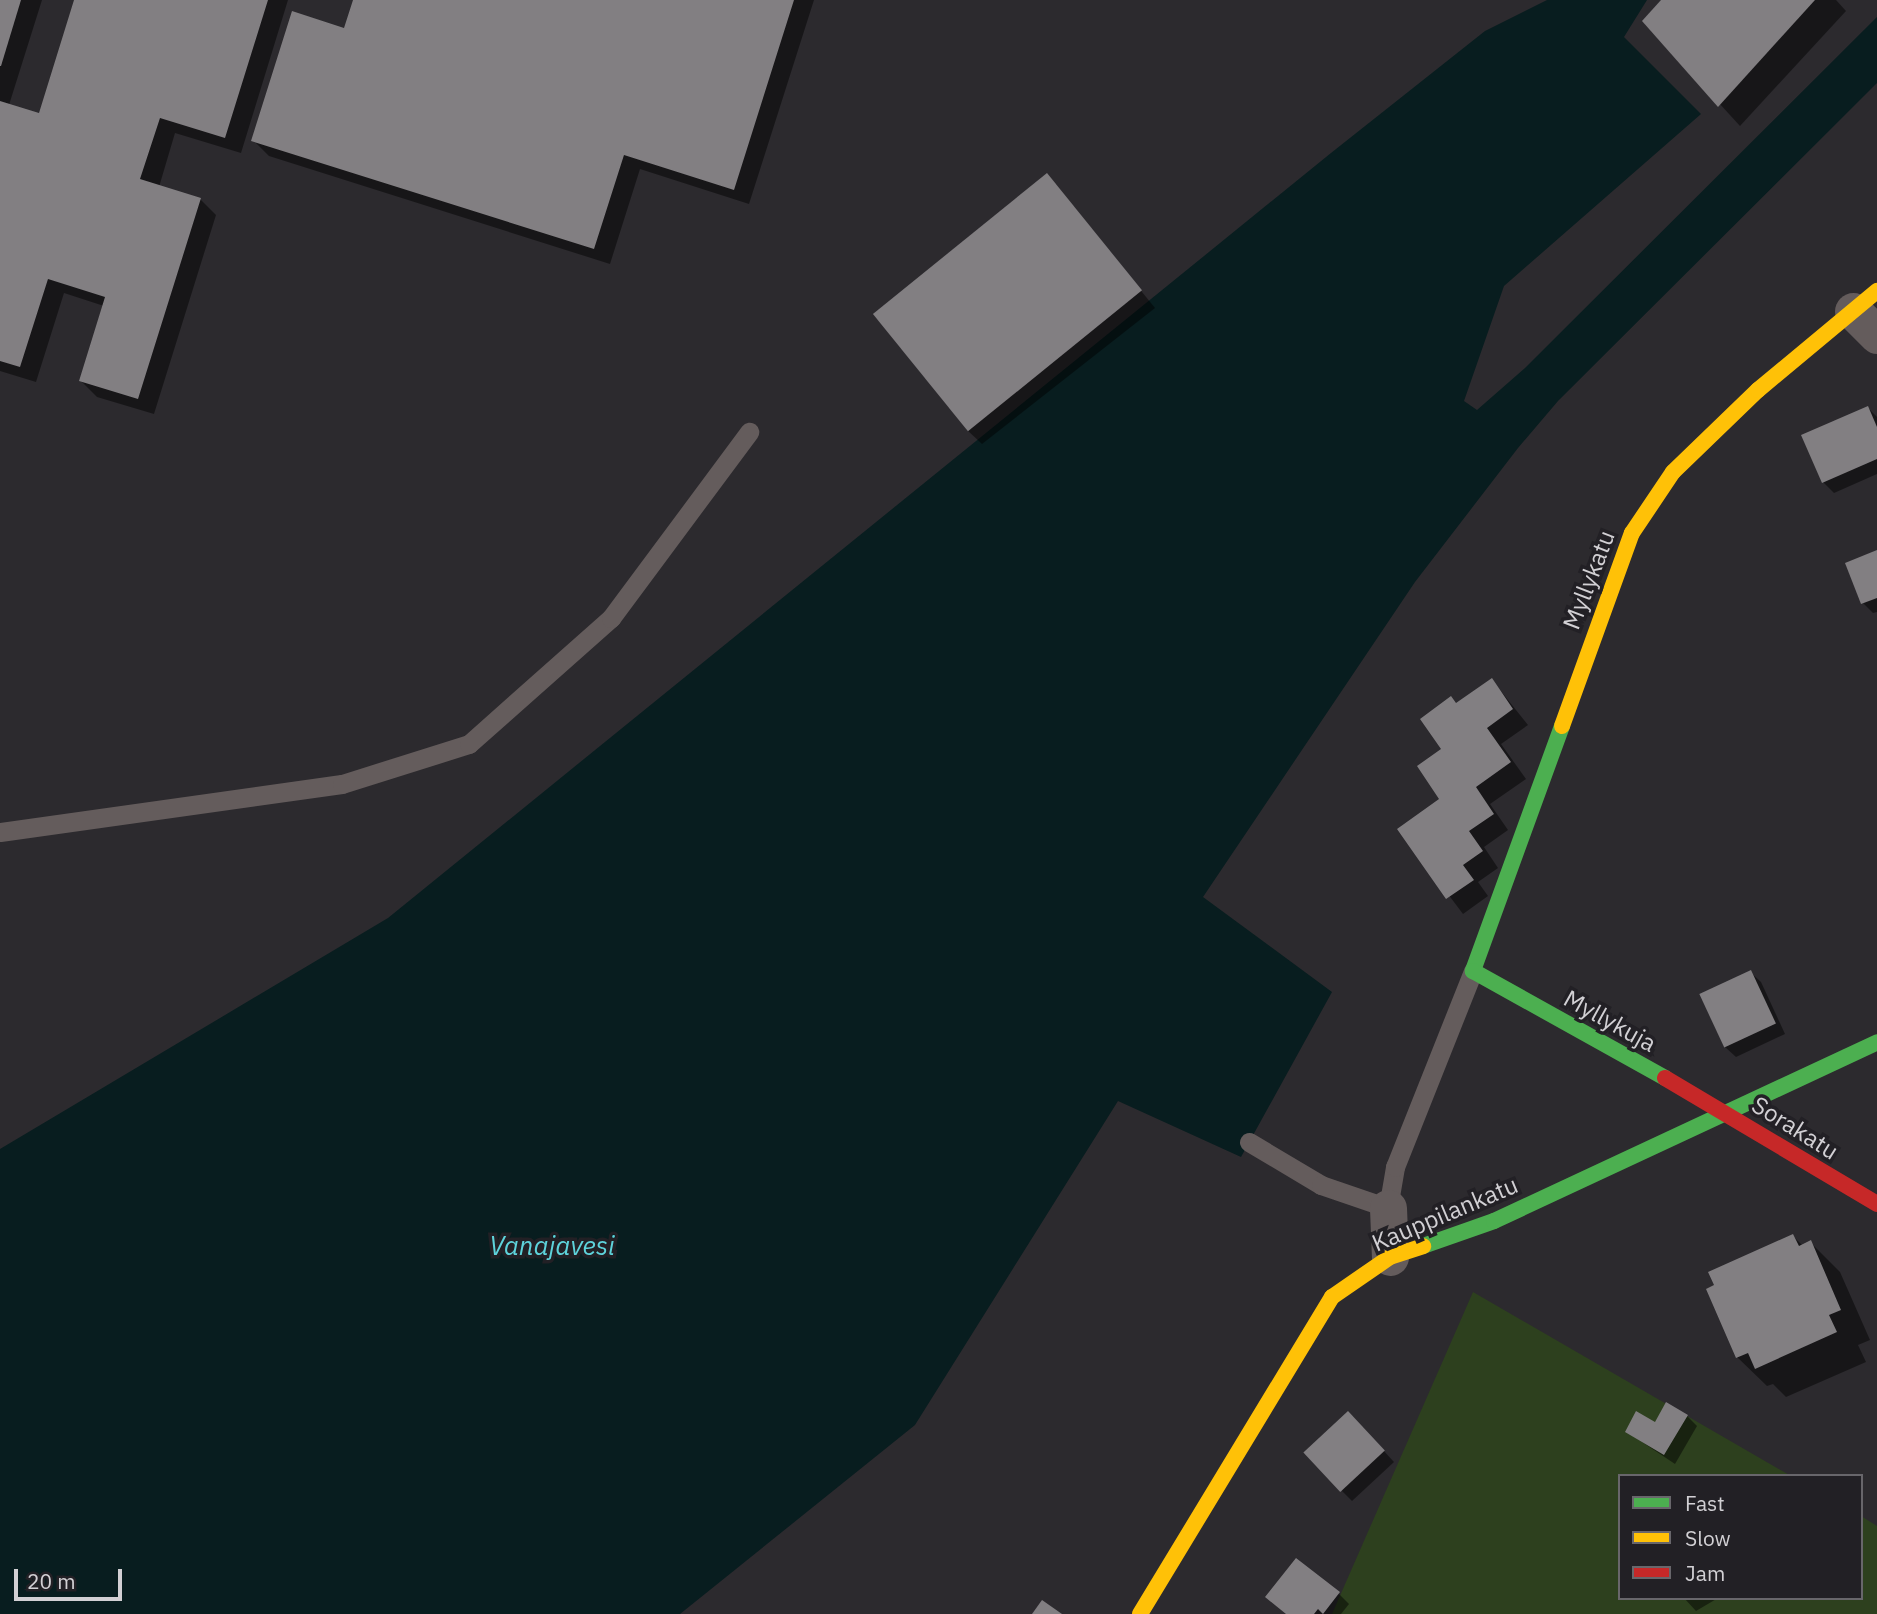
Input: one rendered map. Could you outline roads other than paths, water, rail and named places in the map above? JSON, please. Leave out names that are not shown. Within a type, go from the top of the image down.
[{"type":"street","name":"Myllykatu","points":[[1473,971],[1632,533],[1673,472],[1758,390],[1869,312]]},
{"type":"street","name":"Myllykuja","points":[[1473,971],[1725,1111]]},
{"type":"street","name":"Kauppilankatu","points":[[1148,1611],[1332,1297],[1390,1256],[1494,1221],[1877,1042]]},
{"type":"street","name":"Sorakatu","points":[[1725,1111],[1877,1204]]},
{"type":"street","points":[[1388,1208],[1390,1256]]},
{"type":"lane","points":[[0,832],[342,784],[469,744],[611,618],[749,432]]},
{"type":"lane","points":[[1250,1142],[1321,1185],[1388,1208],[1395,1167],[1473,971]]},
{"type":"water","name":"Vanajavesi","points":[[1547,0],[1647,0],[1624,37],[1701,114],[1504,286],[1464,401],[1477,410],[1525,368],[1877,17],[1877,83],[1558,401],[1518,448],[1415,582],[1203,897],[1332,992],[1241,1157],[1118,1101],[915,1425],[680,1614],[0,1614],[0,1149],[388,918],[1485,31]]}]
